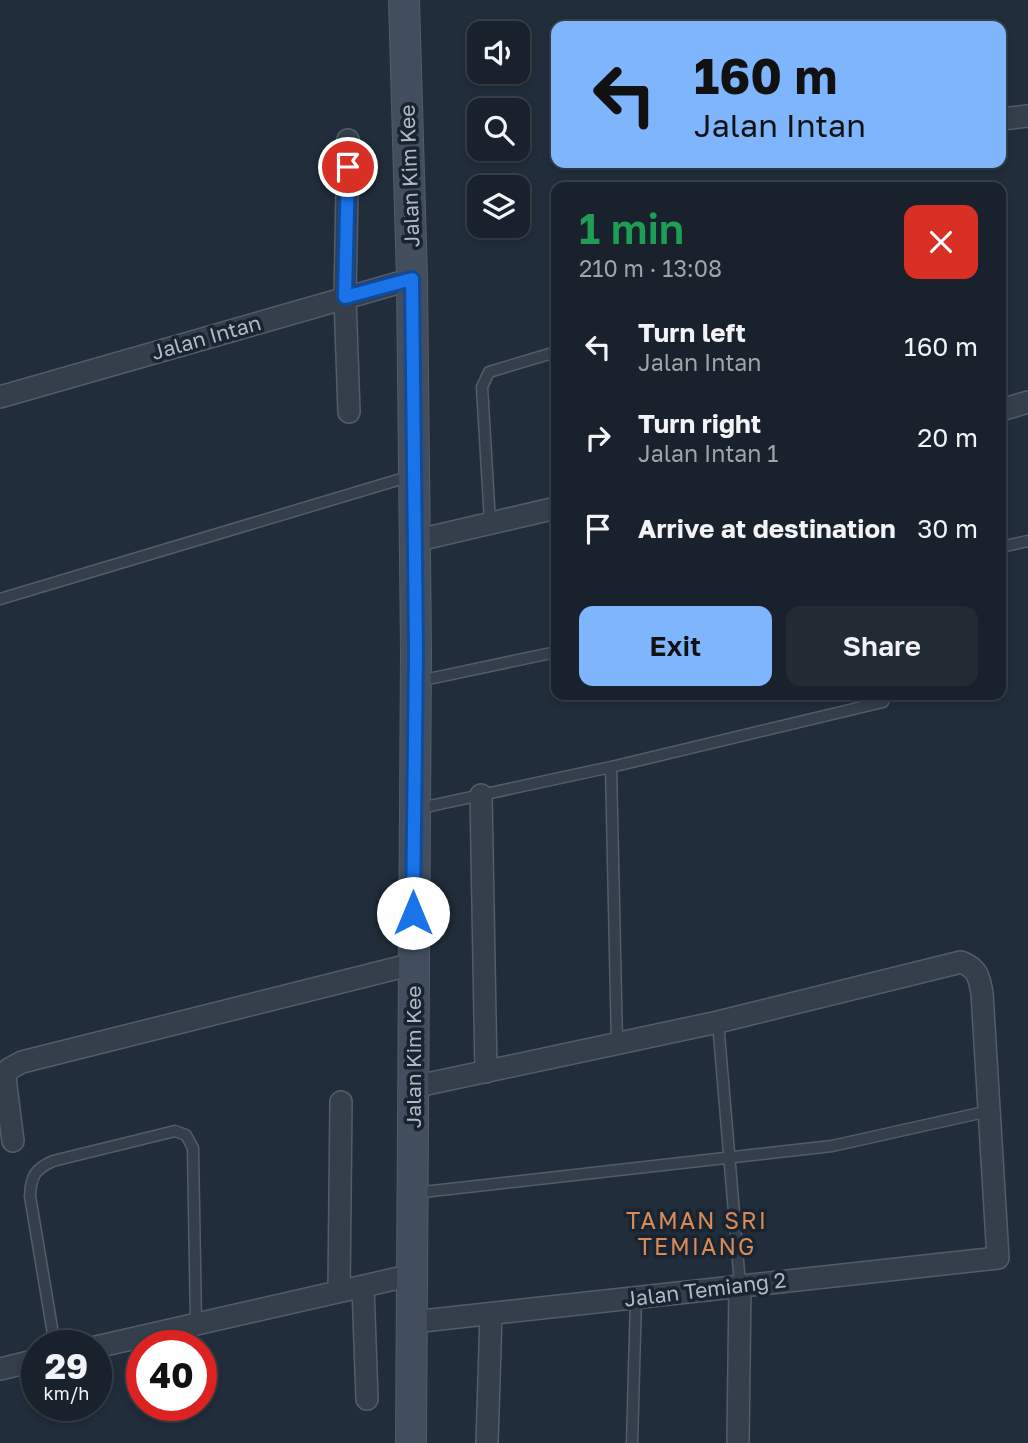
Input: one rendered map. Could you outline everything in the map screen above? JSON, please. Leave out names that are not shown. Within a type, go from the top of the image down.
[{"type":"street","name":"Jalan Kim Kee","points":[[404,0],[412,279],[416,681],[413,809],[411,1443]]},
{"type":"street","points":[[1006,118],[1028,116]]},
{"type":"street","points":[[348,141],[345,297],[349,412]]},
{"type":"street","name":"Jalan Intan","points":[[0,397],[412,279]]},
{"type":"street","points":[[1006,409],[1028,402]]},
{"type":"street","points":[[414,541],[551,509]]},
{"type":"street","points":[[481,795],[485,1072]]},
{"type":"street","points":[[413,1087],[718,1022],[961,962],[972,966],[979,976],[989,1111]]},
{"type":"street","points":[[13,1141],[5,1078],[9,1069],[22,1062],[413,964]]},
{"type":"street","points":[[340,1291],[341,1102]]},
{"type":"street","name":"Jalan Temiang 2","points":[[413,1322],[740,1284],[998,1258],[989,1111]]},
{"type":"street","points":[[112,1343],[412,1276]]},
{"type":"street","points":[[738,1443],[740,1284]]},
{"type":"street","points":[[363,1286],[367,1399]]},
{"type":"street","points":[[487,1443],[491,1315]]},
{"type":"street","points":[[0,1369],[21,1364]]},
{"type":"lane","points":[[490,522],[482,387],[489,372],[551,353]]},
{"type":"lane","points":[[0,599],[414,475]]},
{"type":"lane","points":[[1006,546],[1028,541]]},
{"type":"lane","points":[[416,681],[551,653]]},
{"type":"lane","points":[[413,809],[611,767],[883,702]]},
{"type":"lane","points":[[611,767],[617,1044]]},
{"type":"lane","points":[[718,1022],[740,1284]]},
{"type":"lane","points":[[412,1193],[832,1146],[989,1111]]},
{"type":"lane","points":[[52,1330],[30,1196],[30,1181],[37,1169],[53,1161],[175,1131],[186,1135],[193,1148],[196,1324]]},
{"type":"lane","points":[[632,1443],[636,1297]]},
{"type":"district","name":"TAMAN SRI TEMIANG","points":[[697,1233]]},
{"type":"route","points":[[348,167],[345,297],[412,279],[416,651],[413,913]]}]
